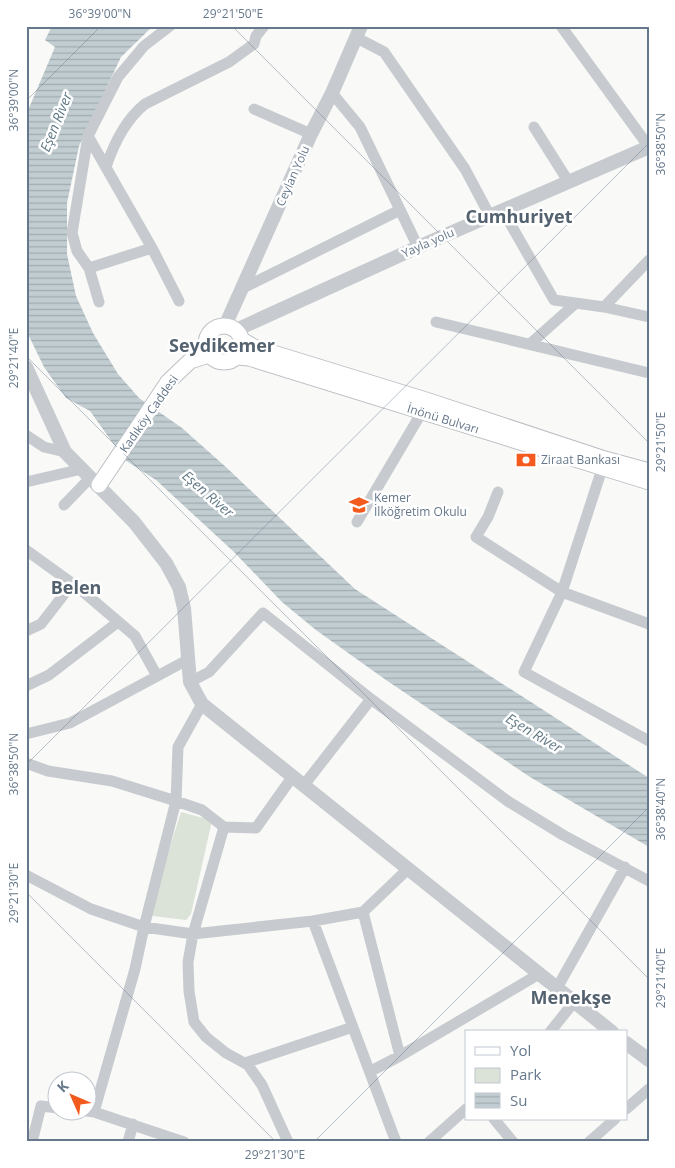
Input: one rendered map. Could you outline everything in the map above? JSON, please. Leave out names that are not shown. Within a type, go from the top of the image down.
[{"type":"main road","points":[[215,329],[234,332],[240,352],[237,357],[226,362],[219,362],[209,355],[206,349],[207,337],[215,329]]},
{"type":"main road","name":"İnönü Bulvarı","points":[[234,332],[254,347],[424,406],[604,464],[649,482]]},
{"type":"main road","name":"Kadıköy Caddesi","points":[[91,477],[113,465],[168,382],[190,361],[209,355]]},
{"type":"main road","name":"İnönü Bulvarı","points":[[237,357],[248,358],[424,406]]},
{"type":"main road","name":"İnönü Bulvarı","points":[[604,464],[649,471]]},
{"type":"street","points":[[99,302],[89,268],[77,251],[72,233],[88,136],[118,77],[144,46],[170,26]]},
{"type":"street","points":[[106,167],[113,146],[134,113],[145,104],[229,62],[254,44],[256,36],[264,26]]},
{"type":"street","points":[[561,26],[649,147]]},
{"type":"street","points":[[359,32],[384,52],[497,213],[554,300],[604,307],[649,317]]},
{"type":"street","name":"Ceylan Yolu","points":[[234,332],[242,288],[359,32]]},
{"type":"street","points":[[332,93],[360,127],[418,247]]},
{"type":"street","points":[[254,109],[311,134]]},
{"type":"street","points":[[534,127],[568,181]]},
{"type":"street","points":[[88,136],[152,248],[178,301]]},
{"type":"street","name":"Yayla yolu","points":[[234,332],[418,247],[649,147]]},
{"type":"street","points":[[242,288],[400,210]]},
{"type":"street","points":[[89,268],[152,248]]},
{"type":"street","points":[[604,307],[649,260]]},
{"type":"street","points":[[530,344],[576,303]]},
{"type":"street","points":[[436,322],[649,374]]},
{"type":"street","points":[[26,367],[65,452],[134,522],[166,563],[179,587],[184,608],[190,682],[202,704],[609,1030]]},
{"type":"street","points":[[357,522],[424,406]]},
{"type":"street","points":[[26,435],[44,447],[65,452]]},
{"type":"street","points":[[604,464],[562,592],[524,672],[649,742]]},
{"type":"street","points":[[26,482],[91,477]]},
{"type":"street","points":[[64,505],[91,477]]},
{"type":"street","points":[[498,492],[488,518],[476,537],[562,592],[649,624]]},
{"type":"street","points":[[26,550],[80,589],[135,636],[157,676]]},
{"type":"street","points":[[26,631],[41,624],[72,584]]},
{"type":"street","points":[[190,682],[209,672],[263,613],[371,699],[509,802],[562,835],[649,881]]},
{"type":"street","points":[[26,686],[49,675],[118,622]]},
{"type":"street","points":[[26,734],[70,723],[189,659]]},
{"type":"street","points":[[26,763],[48,771],[112,781],[176,801],[202,810],[224,827],[256,828],[371,699]]},
{"type":"street","points":[[98,1098],[135,969],[176,801],[178,747],[202,704]]},
{"type":"street","points":[[224,827],[188,962],[189,991],[194,1022],[206,1037],[248,1065],[262,1085],[288,1142]]},
{"type":"street","points":[[26,875],[91,909],[144,926],[194,934],[313,921],[363,912],[409,868]]},
{"type":"street","points":[[557,988],[625,868]]},
{"type":"street","points":[[363,912],[400,1056]]},
{"type":"street","points":[[313,921],[396,1142]]},
{"type":"street","points":[[370,1071],[400,1056],[539,974]]},
{"type":"street","points":[[552,1030],[574,1002]]},
{"type":"street","points":[[245,1063],[353,1026]]},
{"type":"street","points":[[628,1044],[648,1057]]},
{"type":"street","points":[[628,1107],[649,1089]]},
{"type":"street","points":[[32,1142],[41,1106],[48,1107]]},
{"type":"street","points":[[429,1142],[465,1110]]},
{"type":"street","points":[[98,1113],[184,1142]]},
{"type":"street","points":[[495,1120],[512,1141]]},
{"type":"street","points":[[589,1142],[614,1120]]},
{"type":"street","points":[[128,1142],[133,1124]]},
{"type":"green space","points":[[181,812],[207,819],[211,825],[191,914],[186,920],[153,916],[150,911]]},
{"type":"water","name":"Eşen River","points":[[52,26],[153,26],[121,57],[79,146],[67,203],[67,254],[76,296],[93,333],[118,374],[139,398],[182,428],[355,589],[649,778],[649,847],[530,777],[386,680],[316,630],[282,602],[234,552],[156,480],[125,460],[90,411],[66,398],[44,367],[26,330],[26,115],[55,47],[45,40]]},
{"type":"place","name":"Ziraat Bankası","points":[[526,460]]},
{"type":"place","name":"Kemer İlköğretim Okulu","points":[[359,505]]},
{"type":"district","name":"Cumhuriyet","points":[[519,217]]},
{"type":"district","name":"Seydikemer","points":[[222,346]]},
{"type":"district","name":"Belen","points":[[76,588]]},
{"type":"district","name":"Menekşe","points":[[571,998]]}]
